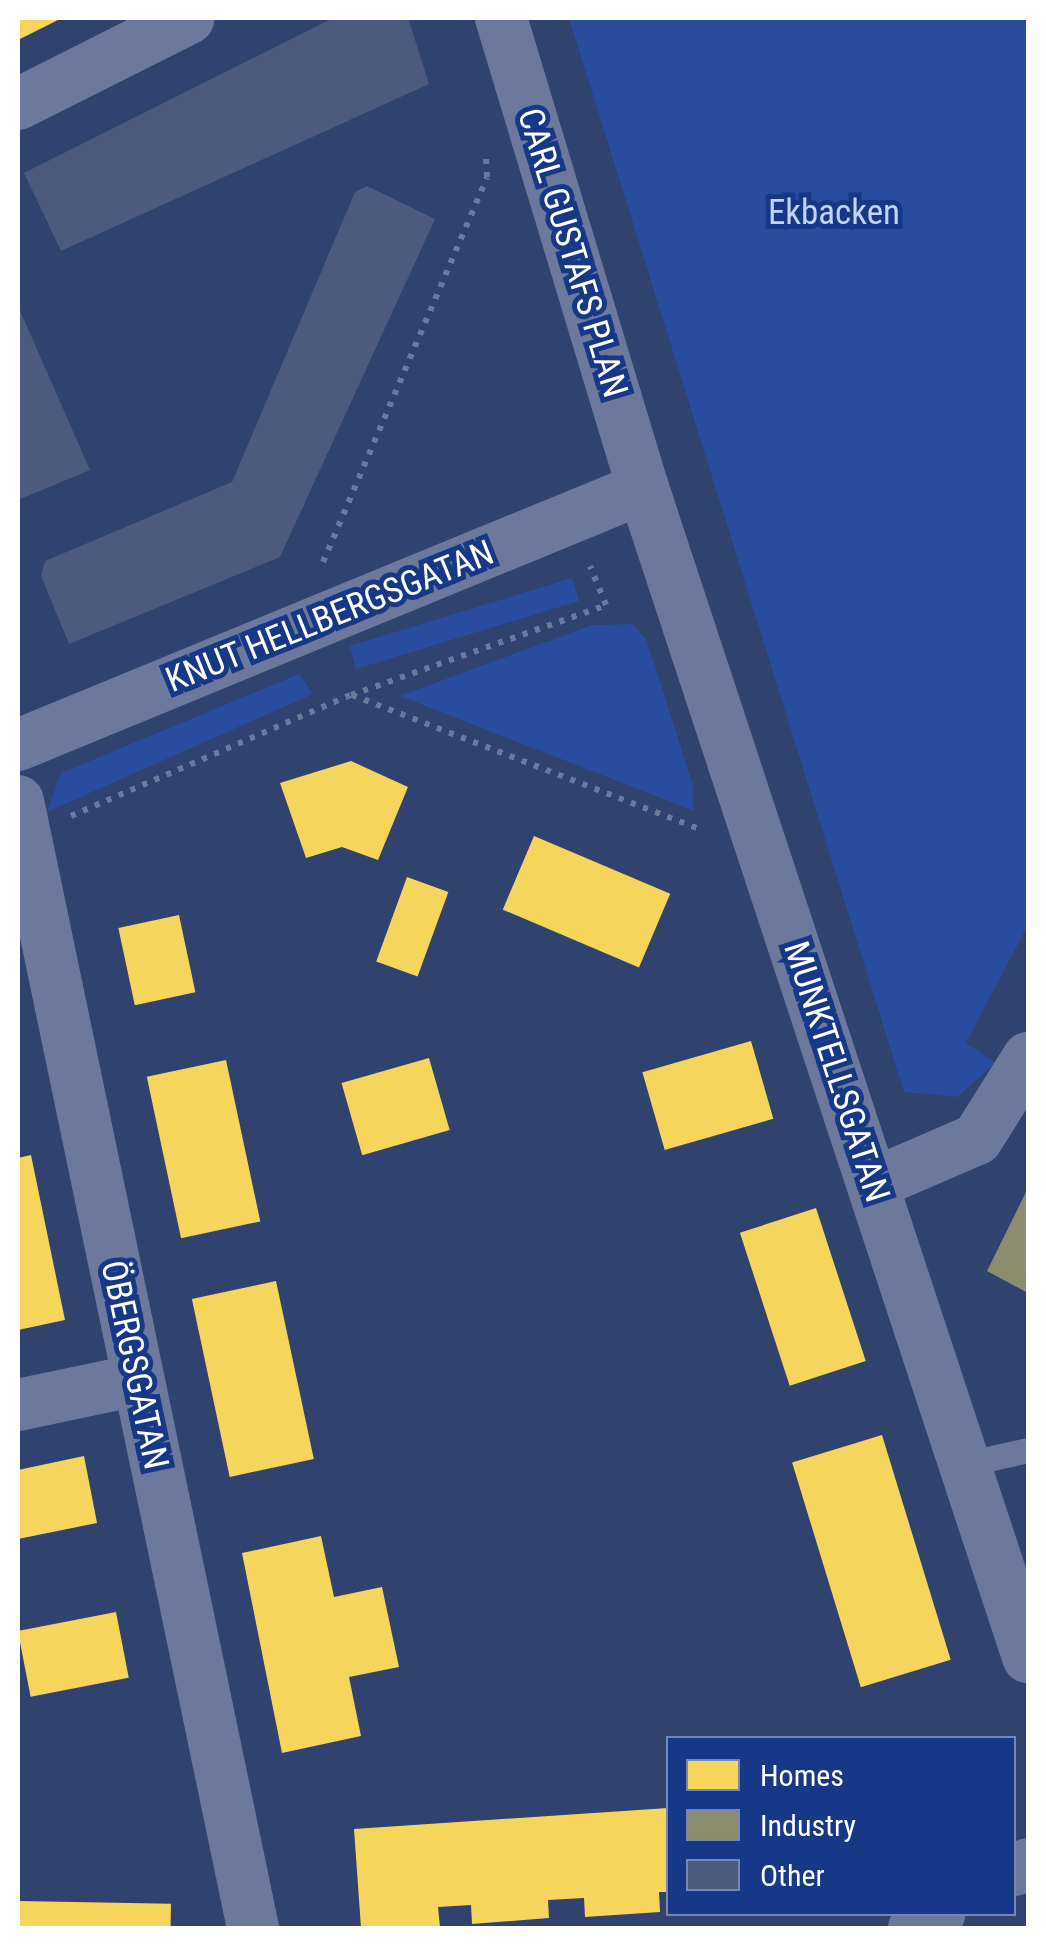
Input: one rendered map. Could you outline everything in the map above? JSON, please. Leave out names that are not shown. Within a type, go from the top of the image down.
[{"type":"street","points":[[18,104],[189,18]]},
{"type":"street","name":"CARL GUSTAFS PLAN","points":[[501,18],[643,488]]},
{"type":"street","name":"KNUT HELLBERGSGATAN","points":[[22,731],[308,625],[643,488]]},
{"type":"street","name":"MUNKTELLSGATAN","points":[[643,488],[1028,1657]]},
{"type":"street","name":"ÖBERGSGATAN","points":[[20,815],[253,1928]]},
{"type":"street","points":[[873,1184],[977,1140],[1028,1058]]},
{"type":"street","points":[[18,1405],[137,1380]]},
{"type":"lane","points":[[965,1464],[1028,1450]]},
{"type":"path","points":[[308,625],[321,566],[487,177],[486,139]]},
{"type":"path","points":[[20,815],[53,824],[351,695],[606,605]]},
{"type":"path","points":[[351,695],[764,853]]},
{"type":"green space","name":"Ekbacken","points":[[569,18],[1028,18],[1028,925],[966,1043],[996,1063],[957,1097],[904,1092]]},
{"type":"green space","points":[[572,578],[579,601],[356,669],[349,646]]},
{"type":"green space","points":[[633,624],[647,641],[693,785],[694,811],[400,696],[592,625]]},
{"type":"green space","points":[[299,674],[313,694],[47,812],[61,773]]},
{"type":"building: Homes","points":[[18,18],[62,18],[18,40]]},
{"type":"building: Homes","points":[[351,761],[408,787],[378,860],[342,847],[306,858],[280,783]]},
{"type":"building: Homes","points":[[534,836],[670,894],[639,967],[503,910]]},
{"type":"building: Homes","points":[[407,877],[448,892],[418,977],[376,962]]},
{"type":"building: Homes","points":[[179,915],[195,992],[135,1005],[118,928]]},
{"type":"building: Homes","points":[[751,1041],[773,1119],[665,1150],[642,1072]]},
{"type":"building: Homes","points":[[429,1058],[450,1130],[362,1155],[342,1083]]},
{"type":"building: Homes","points":[[226,1060],[260,1221],[181,1238],[147,1077]]},
{"type":"building: Homes","points":[[31,1155],[65,1320],[18,1330],[18,1158]]},
{"type":"building: Homes","points":[[816,1208],[866,1361],[790,1386],[740,1233]]},
{"type":"building: Homes","points":[[276,1281],[314,1459],[230,1477],[192,1299]]},
{"type":"building: Homes","points":[[882,1435],[951,1660],[861,1687],[792,1462]]},
{"type":"building: Homes","points":[[84,1456],[97,1523],[18,1539],[18,1470]]},
{"type":"building: Homes","points":[[321,1536],[334,1597],[382,1587],[399,1667],[349,1677],[361,1736],[282,1753],[242,1553]]},
{"type":"building: Homes","points":[[116,1612],[129,1678],[31,1697],[18,1631]]},
{"type":"building: Homes","points":[[666,1808],[666,1892],[659,1892],[660,1912],[585,1917],[584,1898],[548,1900],[549,1918],[472,1924],[471,1905],[438,1907],[440,1927],[361,1928],[354,1829]]},
{"type":"building: Homes","points":[[18,1901],[171,1904],[171,1928],[18,1928]]},
{"type":"building: Industry","points":[[1028,1188],[1028,1293],[987,1271]]},
{"type":"building: Other","points":[[333,18],[408,18],[429,84],[61,251],[24,173]]},
{"type":"building: Other","points":[[367,186],[435,219],[280,557],[69,644],[41,576],[45,561],[232,482],[355,192]]},
{"type":"building: Other","points":[[18,306],[90,470],[18,500]]}]
